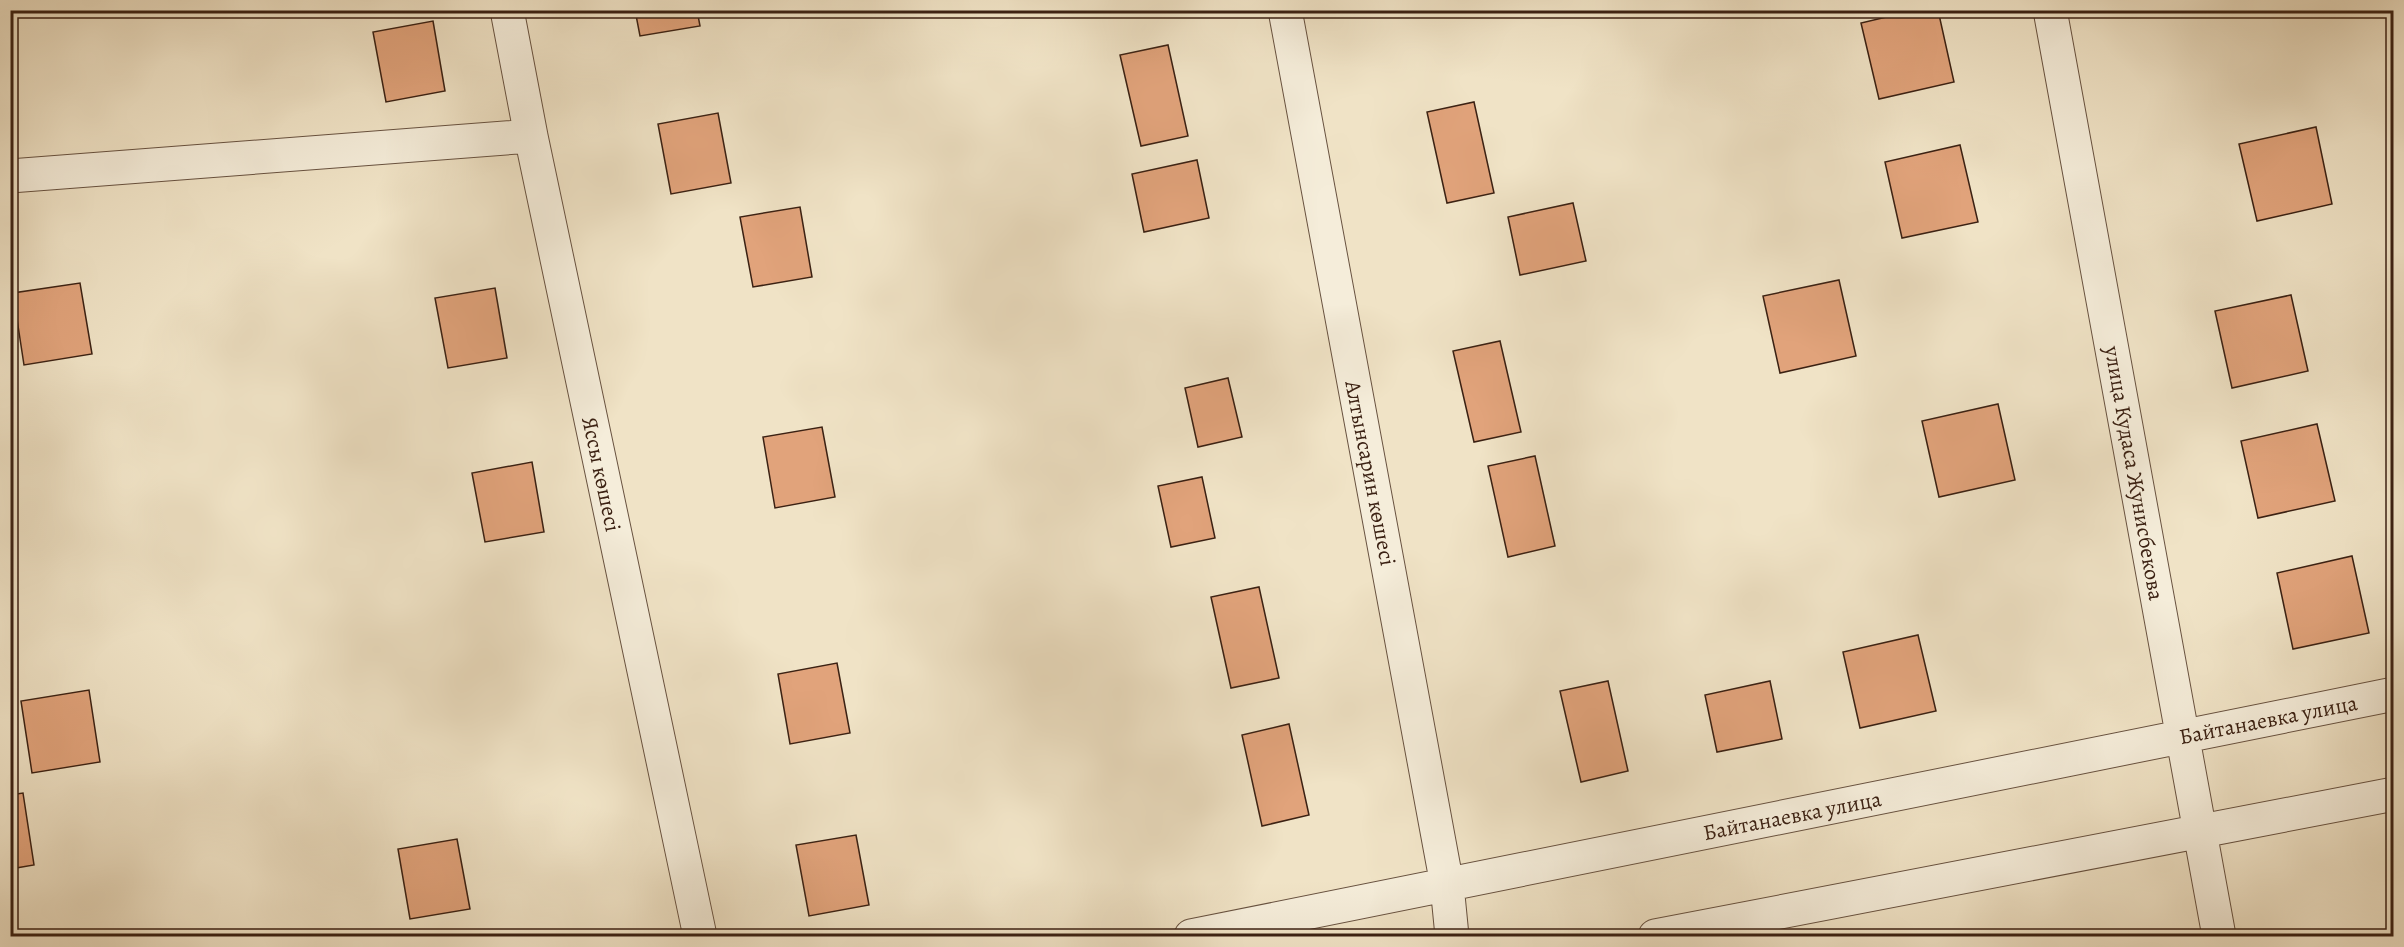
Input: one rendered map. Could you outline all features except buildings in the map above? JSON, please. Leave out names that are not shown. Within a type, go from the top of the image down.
[{"type":"street","name":"Яссы көшесі","points":[[507,10],[531,136],[700,936]]},
{"type":"street","name":"Алтынсарин көшесі","points":[[1285,10],[1447,885],[1452,936]]},
{"type":"street","name":"улица Кудаса Жунисбекова","points":[[2050,10],[2219,936]]},
{"type":"street","points":[[10,176],[531,136]]},
{"type":"street","name":"Байтанаевка улица","points":[[1191,936],[2394,694]]},
{"type":"street","points":[[1655,936],[2394,795]]}]
